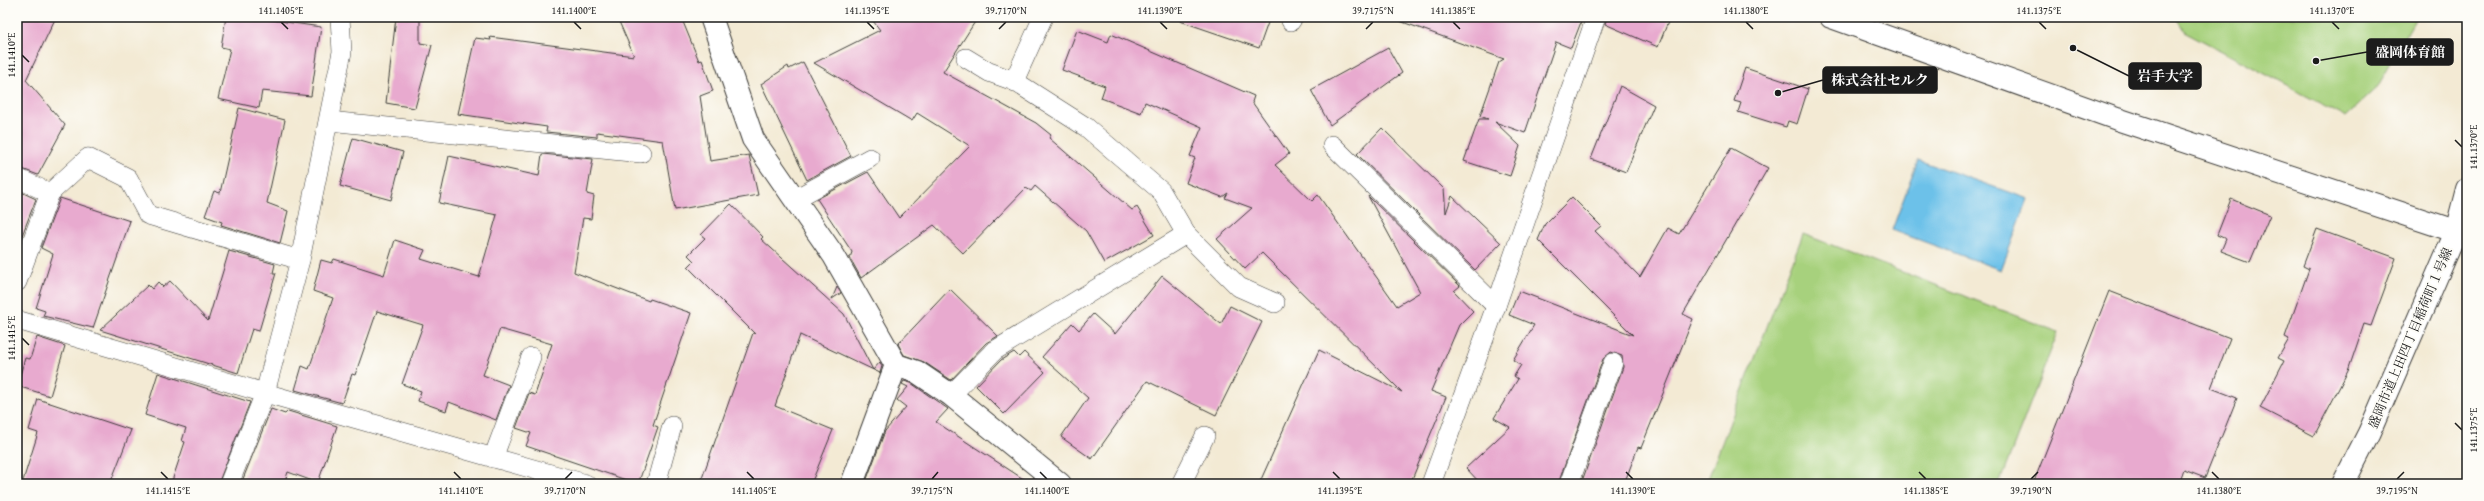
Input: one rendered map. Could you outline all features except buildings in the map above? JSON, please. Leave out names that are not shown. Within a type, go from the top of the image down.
[{"type":"street","points":[[711,17],[753,138],[834,256],[896,365],[917,372],[951,395],[1060,484]]},
{"type":"street","points":[[1831,17],[2110,116],[2461,234]]},
{"type":"street","name":"盛岡市道上田四丁目稲荷町１号線","points":[[2343,484],[2369,433],[2461,234],[2467,189]]},
{"type":"street","points":[[852,484],[896,365]]},
{"type":"lane","points":[[229,484],[265,393],[300,260],[342,52],[340,17]]},
{"type":"lane","points":[[1014,81],[1043,17]]},
{"type":"lane","points":[[1431,484],[1496,306],[1596,17]]},
{"type":"lane","points":[[966,58],[989,72],[1014,81],[1086,127],[1161,191],[1186,234],[1239,287],[1275,303]]},
{"type":"lane","points":[[329,121],[641,153]]},
{"type":"lane","points":[[1332,145],[1496,306]]},
{"type":"lane","points":[[17,282],[50,193],[88,158],[128,178],[148,215],[300,260]]},
{"type":"lane","points":[[795,199],[870,158]]},
{"type":"lane","points":[[17,178],[50,193]]},
{"type":"lane","points":[[951,395],[994,351],[1186,234]]},
{"type":"lane","points":[[17,320],[265,393],[586,484]]},
{"type":"lane","points":[[493,458],[531,357]]},
{"type":"lane","points":[[1569,484],[1613,363]]},
{"type":"lane","points":[[656,484],[672,426]]},
{"type":"lane","points":[[1180,484],[1205,436]]},
{"type":"green space","points":[[2175,17],[2417,17],[2374,91],[2346,117],[2184,31]]},
{"type":"green space","points":[[1803,234],[2058,332],[1999,484],[1706,484]]},
{"type":"water","points":[[1918,160],[2028,199],[2001,270],[1892,230]]},
{"type":"place","name":"岩手大学","points":[[2073,48]]},
{"type":"place","name":"盛岡体育館","points":[[2316,61]]},
{"type":"place","name":"株式会社セルク","points":[[1778,93]]}]
